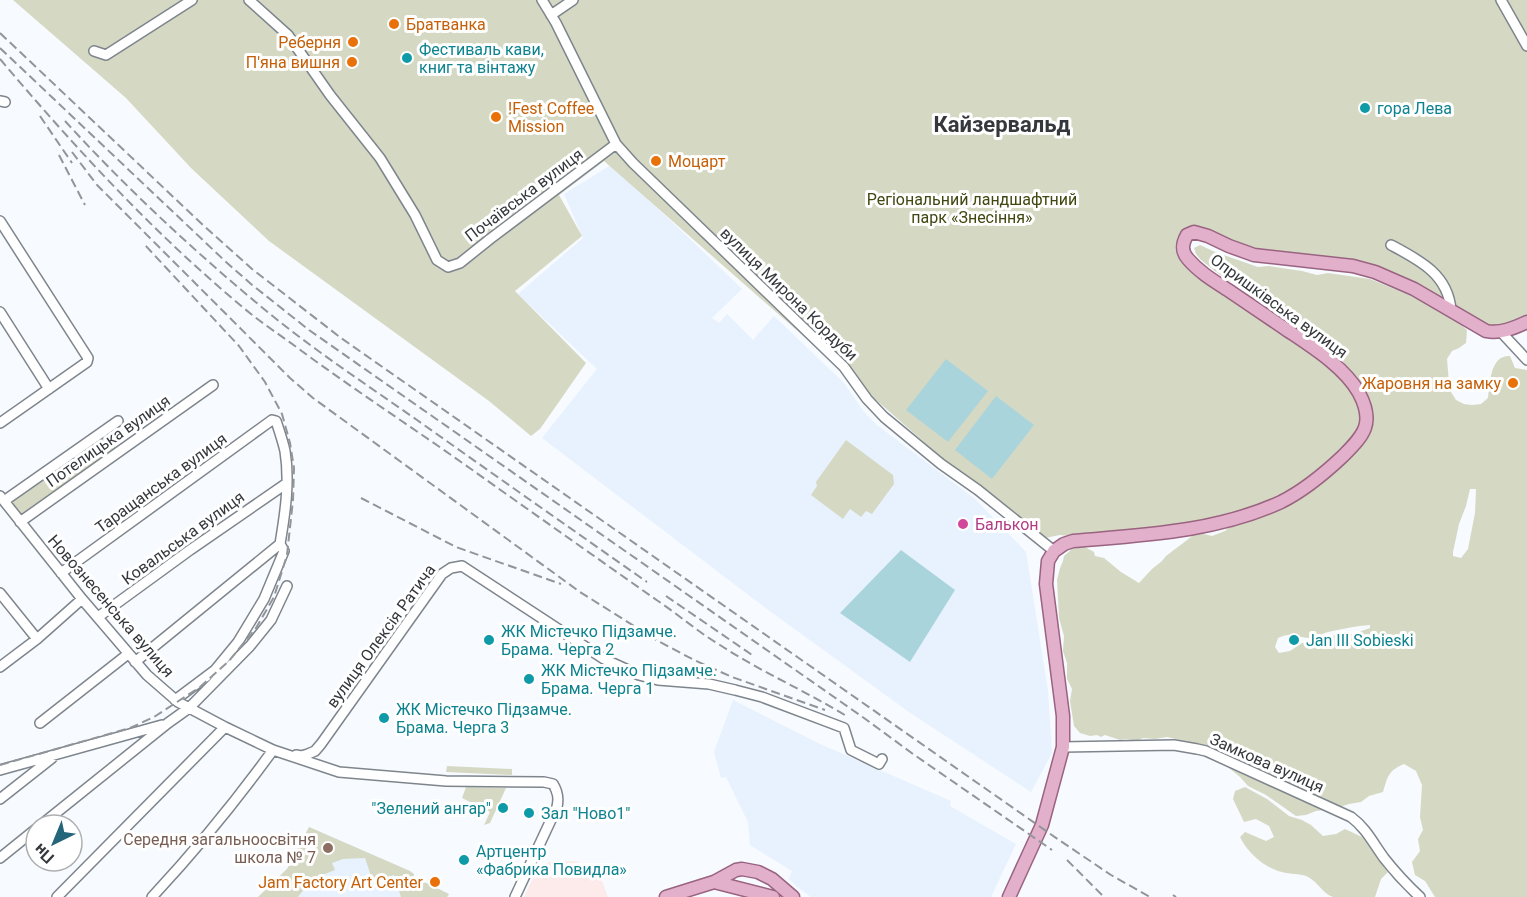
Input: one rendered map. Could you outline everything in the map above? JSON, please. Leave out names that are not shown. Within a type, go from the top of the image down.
[{"type":"main road","name":"Опришківська вулиця","points":[[1054,551],[1072,541],[1186,530],[1254,513],[1283,501],[1310,484],[1340,459],[1365,430],[1367,417],[1359,393],[1351,382],[1317,350],[1205,275],[1183,251],[1183,241],[1186,235],[1194,232],[1208,236],[1254,255],[1345,264],[1375,272],[1414,289],[1486,331],[1501,332]]},
{"type":"main road","points":[[1501,332],[1527,322]]},
{"type":"main road","points":[[1009,897],[1042,825],[1063,747],[1063,716],[1046,584],[1048,561],[1054,551]]},
{"type":"main road","points":[[666,897],[714,882],[742,869],[758,872],[772,879],[794,897]]},
{"type":"main road","points":[[736,870],[731,880],[741,890]]},
{"type":"main road","points":[[714,882],[770,897],[773,889],[772,879]]},
{"type":"street","points":[[94,51],[106,56],[192,0]]},
{"type":"street","name":"Почаївська вулиця","points":[[249,0],[288,35],[330,95],[380,158],[415,215],[437,260],[448,267],[460,263],[616,144]]},
{"type":"street","name":"вулиця Мирона Кордуби","points":[[542,0],[616,144],[844,367],[867,399],[884,417],[940,464],[978,490],[1054,551]]},
{"type":"street","points":[[551,15],[573,0]]},
{"type":"street","points":[[1501,0],[1527,46]]},
{"type":"street","points":[[0,221],[88,358],[87,362],[0,423]]},
{"type":"street","points":[[1391,245],[1432,271],[1450,296],[1451,310]]},
{"type":"street","points":[[0,312],[49,389]]},
{"type":"street","points":[[1501,332],[1527,360]]},
{"type":"street","name":"Потелицька вулиця","points":[[20,522],[213,385]]},
{"type":"street","name":"Таращанська вулиця","points":[[62,573],[272,420],[276,421],[285,452],[287,483]]},
{"type":"street","points":[[2,499],[118,421]]},
{"type":"street","points":[[175,700],[215,670],[237,642],[264,599],[284,551],[280,544],[287,483]]},
{"type":"street","name":"Ковальська вулиця","points":[[98,617],[287,483]]},
{"type":"street","name":"Новознесенська вулиця","points":[[2,499],[82,599],[155,683],[175,700],[225,727],[273,750],[339,772],[446,781],[554,784],[559,798],[557,807],[515,897]]},
{"type":"street","points":[[40,723],[132,658],[280,544]]},
{"type":"street","name":"вулиця Олексія Ратича","points":[[321,744],[442,574],[451,568],[462,566],[604,660],[639,675],[658,680],[709,684],[762,697],[844,728],[851,750],[879,764],[882,759]]},
{"type":"street","points":[[56,813],[189,708],[250,646],[271,620],[287,586]]},
{"type":"street","points":[[0,593],[38,639]]},
{"type":"street","points":[[0,667],[38,639],[82,599]]},
{"type":"street","points":[[0,770],[168,723]]},
{"type":"street","points":[[57,897],[225,727]]},
{"type":"street","points":[[290,755],[308,754],[315,751],[321,744]]},
{"type":"street","points":[[321,744],[322,760],[328,767],[339,772]]},
{"type":"street","name":"Замкова вулиця","points":[[1063,747],[1174,745],[1206,751],[1351,817],[1367,831],[1382,855],[1404,882],[1420,897]]},
{"type":"street","points":[[152,897],[190,855],[273,750]]},
{"type":"street","points":[[0,799],[57,755]]},
{"type":"street","points":[[0,858],[24,839]]},
{"type":"shaded area","points":[[611,165],[742,289],[712,318],[719,323],[727,314],[753,340],[774,316],[844,383],[864,412],[877,425],[975,499],[1026,552],[1048,691],[1052,753],[1031,792],[909,712],[763,606],[542,438],[597,369],[518,294],[583,238],[564,194]]},
{"type":"shaded area","points":[[733,700],[820,744],[951,801],[950,806],[1016,844],[991,897],[811,897],[796,886],[789,879],[792,871],[750,845],[748,822],[726,777],[721,778],[714,752]]},
{"type":"shaded area","name":"Середня загальноосвітня школа № 7","points":[[309,827],[410,871],[414,877],[449,894],[448,897],[258,897],[287,869]]},
{"type":"shaded area","points":[[576,861],[580,864],[600,864],[599,873],[608,897],[524,897],[539,865],[550,862]]},
{"type":"green space","name":"Регіональний ландшафтний парк «Знесіння»","points":[[13,0],[1527,0],[1527,317],[1496,330],[1377,270],[1247,249],[1202,228],[1179,249],[1317,354],[1357,395],[1364,424],[1355,440],[1292,492],[1228,519],[1045,538],[957,471],[604,161],[559,195],[582,236],[515,291],[586,363],[540,429],[531,436],[489,401],[269,241],[191,168],[126,98]]},
{"type":"green space","points":[[1200,245],[1258,267],[1269,266],[1317,275],[1328,273],[1370,279],[1445,311],[1467,330],[1466,343],[1452,351],[1447,359],[1451,392],[1456,400],[1464,404],[1481,404],[1488,398],[1492,371],[1498,360],[1503,357],[1510,356],[1515,368],[1527,370],[1527,897],[1435,897],[1425,881],[1415,875],[1412,862],[1420,851],[1418,839],[1423,830],[1420,817],[1422,785],[1416,771],[1404,764],[1389,775],[1383,792],[1369,796],[1361,802],[1296,816],[1266,795],[1248,786],[1217,758],[1202,751],[1193,743],[1167,737],[1143,738],[1137,741],[1120,740],[1105,735],[1090,736],[1080,733],[1074,726],[1070,701],[1072,689],[1067,679],[1067,663],[1063,651],[1064,636],[1059,618],[1057,580],[1064,556],[1072,549],[1083,546],[1139,583],[1166,556],[1195,534],[1212,536],[1225,531],[1235,522],[1257,518],[1266,513],[1359,450],[1369,432],[1374,412],[1368,400],[1366,387],[1353,376],[1343,361],[1330,354],[1318,342],[1302,334],[1290,321],[1249,296],[1238,285],[1215,271],[1201,260],[1194,248]],"holes":[[[1470,489],[1476,489],[1475,513],[1468,549],[1461,558],[1453,556],[1453,552]],[[1370,625],[1370,628],[1350,635],[1337,634],[1325,640],[1302,643],[1290,651],[1279,653],[1275,647],[1278,638],[1287,635],[1312,638],[1328,632]]]},
{"type":"green space","points":[[105,433],[118,450],[21,520],[7,501]]},
{"type":"green space","points":[[846,440],[893,475],[894,484],[872,514],[866,511],[861,517],[850,509],[843,519],[811,495],[817,486],[816,482]]},
{"type":"green space","points":[[447,766],[512,769],[512,775],[446,772]]},
{"type":"green space","points":[[466,787],[506,788],[490,823],[484,825],[490,812],[462,798]]},
{"type":"green space","points":[[1245,787],[1267,799],[1289,816],[1311,825],[1323,836],[1336,834],[1345,829],[1362,837],[1388,872],[1381,879],[1375,897],[1333,897],[1308,877],[1279,871],[1259,860],[1240,837],[1245,832],[1266,841],[1274,837],[1269,826],[1256,819],[1244,822],[1233,799],[1235,791]]},
{"type":"green space","name":"Середня загальноосвітня школа № 7","points":[[309,827],[410,871],[414,877],[449,894],[447,897],[401,897],[394,875],[373,882],[365,858],[343,859],[332,863],[335,870],[312,879],[298,897],[258,897],[287,869]]},
{"type":"water","points":[[946,359],[988,391],[948,442],[906,410]]},
{"type":"water","points":[[996,396],[1034,425],[992,479],[955,450]]},
{"type":"water","points":[[901,550],[955,590],[910,662],[840,613]]},
{"type":"railway","points":[[0,33],[252,269],[341,338],[1059,840],[1111,875],[1150,897]]},
{"type":"railway","points":[[0,48],[226,262],[309,330],[1052,850]]},
{"type":"railway","points":[[0,59],[59,127],[151,224],[183,255],[257,318],[712,640],[848,717]]},
{"type":"railway","points":[[40,116],[72,163]]},
{"type":"railway","points":[[65,121],[164,221],[270,314],[342,368],[647,582]]},
{"type":"railway","points":[[72,152],[97,185],[290,378],[313,398],[580,592],[658,641],[732,677],[825,710]]},
{"type":"railway","points":[[59,155],[85,205]]},
{"type":"railway","points":[[0,765],[130,728],[154,717],[200,687],[229,661],[256,628],[274,597],[287,555],[294,468],[282,414],[265,382],[239,346],[144,244]]},
{"type":"railway","points":[[361,498],[456,547],[561,584]]},
{"type":"railway","points":[[666,596],[755,657]]},
{"type":"railway","points":[[1067,860],[1104,897]]},
{"type":"place","name":"Братванка","points":[[394,24]]},
{"type":"place","name":"Реберня","points":[[353,42]]},
{"type":"place","name":"Фестиваль кави, книг та вінтажу","points":[[407,58]]},
{"type":"place","name":"П'яна вишня","points":[[352,62]]},
{"type":"place","name":"гора Лева","points":[[1365,108]]},
{"type":"place","name":"!Fest Coffee Mission","points":[[496,117]]},
{"type":"place","name":"Моцарт","points":[[656,161]]},
{"type":"place","name":"Жаровня на замку","points":[[1513,383]]},
{"type":"place","name":"Балькон","points":[[963,524]]},
{"type":"place","name":"ЖК Містечко Підзамче. Брама. Черга 2","points":[[489,640]]},
{"type":"place","name":"Jan III Sobieski","points":[[1294,640]]},
{"type":"place","name":"ЖК Містечко Підзамче. Брама. Черга 1","points":[[529,679]]},
{"type":"place","name":"ЖК Містечко Підзамче. Брама. Черга 3","points":[[384,718]]},
{"type":"place","name":"\"Зелений ангар\"","points":[[503,808]]},
{"type":"place","name":"Зал \"Ново1\"","points":[[529,813]]},
{"type":"place","name":"Середня загальноосвітня школа № 7","points":[[328,848]]},
{"type":"place","name":"Артцентр «Фабрика Повидла»","points":[[464,860]]},
{"type":"place","name":"Jam Factory Art Center","points":[[435,882]]},
{"type":"district","name":"Кайзервальд","points":[[1002,124]]}]
